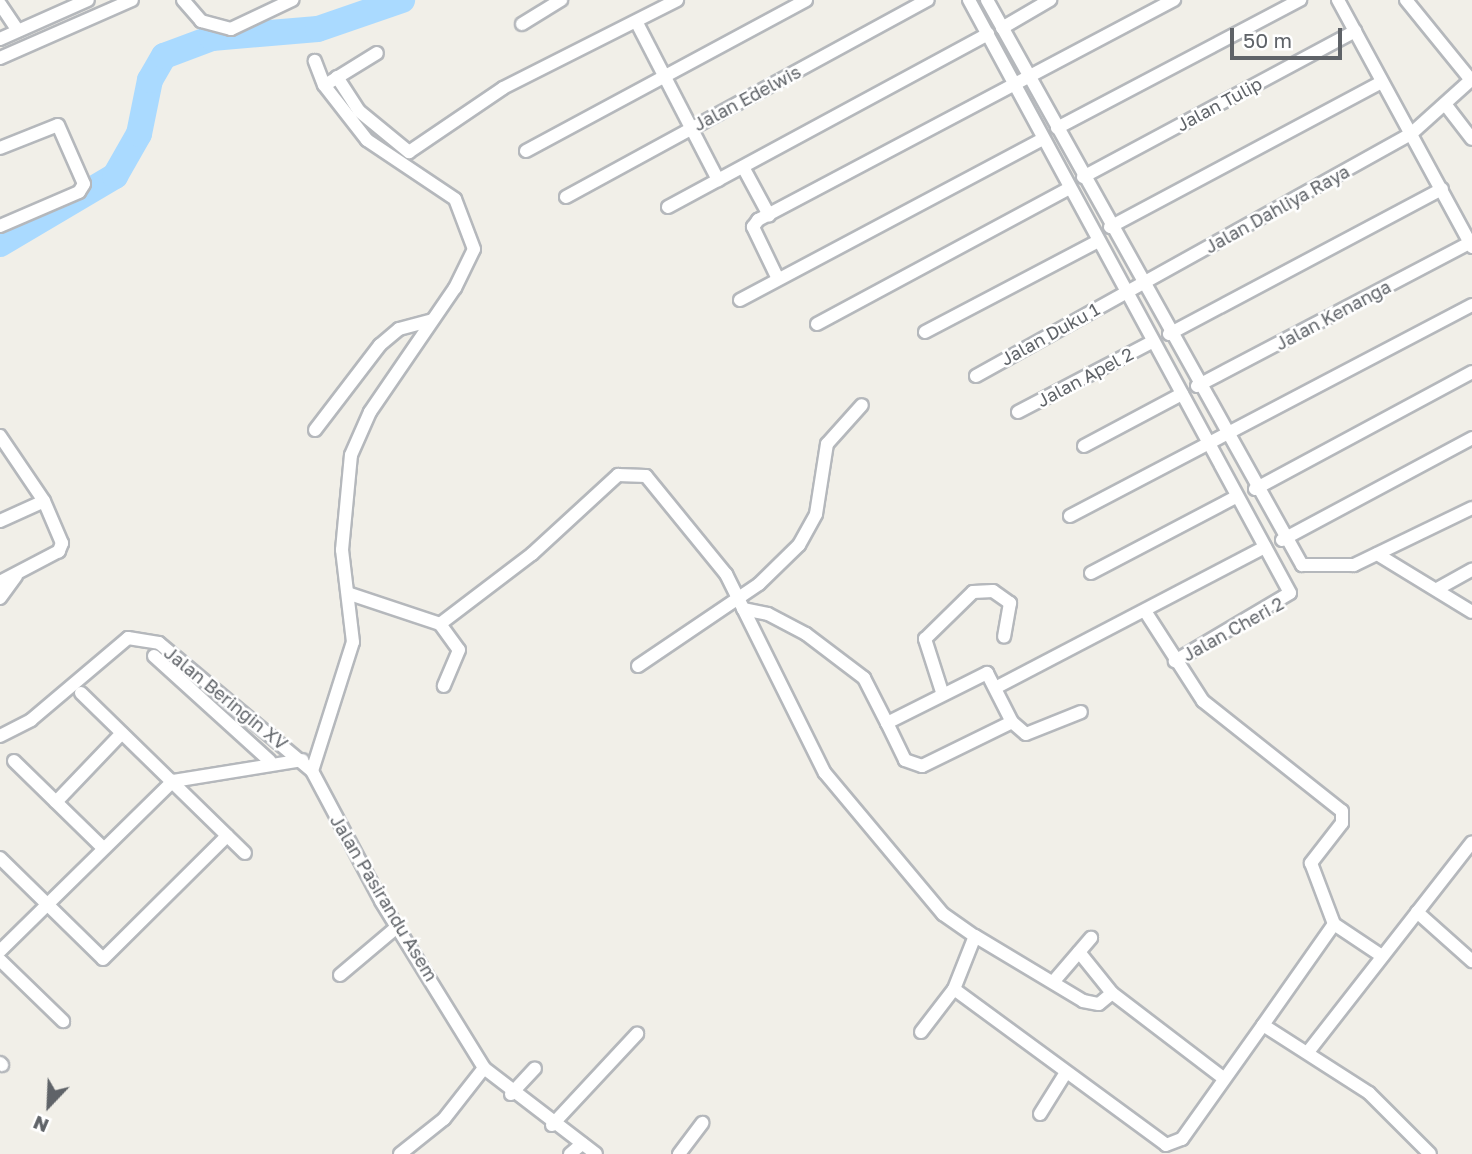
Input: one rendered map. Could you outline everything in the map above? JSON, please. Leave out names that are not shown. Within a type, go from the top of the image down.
[{"type":"street","points":[[0,39],[88,0]]},
{"type":"street","points":[[0,58],[132,0]]},
{"type":"street","points":[[183,0],[201,21],[231,29],[292,0]]},
{"type":"street","points":[[522,24],[561,0]]},
{"type":"street","points":[[337,77],[359,111],[409,152],[503,88],[637,23],[677,0]]},
{"type":"street","points":[[526,151],[806,0]]},
{"type":"street","name":"Jalan Edelwis","points":[[566,197],[929,0]]},
{"type":"street","points":[[969,0],[1125,293],[1265,547],[999,686]]},
{"type":"street","points":[[987,0],[1282,540],[1302,565],[1315,568],[1354,565],[1472,508]]},
{"type":"street","points":[[1002,28],[1049,0]]},
{"type":"street","points":[[778,279],[753,227],[769,215],[1174,0]]},
{"type":"street","points":[[1057,128],[1300,0]]},
{"type":"street","points":[[1338,0],[1471,245]]},
{"type":"street","points":[[1406,0],[1471,80]]},
{"type":"street","points":[[0,4],[18,32]]},
{"type":"street","points":[[637,23],[718,180]]},
{"type":"street","name":"Jalan Tulip","points":[[1083,177],[1355,31]]},
{"type":"street","points":[[668,207],[988,34]]},
{"type":"street","points":[[324,85],[376,53]]},
{"type":"street","points":[[312,771],[347,669],[349,594],[342,550],[351,455],[370,412],[472,257],[467,218],[455,199],[367,140],[324,85],[315,61]]},
{"type":"street","name":"Jalan Dahliya Raya","points":[[1125,293],[1412,133],[1471,80]]},
{"type":"street","points":[[1110,227],[1382,82]]},
{"type":"street","points":[[1445,104],[1472,139]]},
{"type":"street","points":[[0,148],[58,125],[84,184],[79,192],[0,226]]},
{"type":"street","points":[[740,300],[1043,139]]},
{"type":"street","points":[[743,167],[769,215]]},
{"type":"street","points":[[817,324],[1070,188]]},
{"type":"street","points":[[1169,334],[1442,190]]},
{"type":"street","points":[[925,332],[1098,241]]},
{"type":"street","name":"Jalan Kenanga","points":[[1197,386],[1471,245]]},
{"type":"street","name":"Jalan Duku 1","points":[[976,376],[1125,293]]},
{"type":"street","points":[[1070,516],[1226,438],[1472,305]]},
{"type":"street","points":[[315,430],[380,345],[399,329],[432,320]]},
{"type":"street","name":"Jalan Apel 2","points":[[1018,412],[1152,342]]},
{"type":"street","points":[[1255,489],[1472,372]]},
{"type":"street","points":[[1084,446],[1182,394]]},
{"type":"street","points":[[638,666],[736,594],[759,584],[807,535],[827,443],[862,405]]},
{"type":"street","points":[[0,436],[5,449],[44,501],[61,534],[59,551],[0,582]]},
{"type":"street","points":[[1282,540],[1472,438]]},
{"type":"street","points":[[440,624],[628,472],[660,489],[715,555],[825,773],[943,914],[975,936],[1090,1003],[1112,993]]},
{"type":"street","points":[[1091,573],[1236,497]]},
{"type":"street","points":[[0,521],[44,501]]},
{"type":"street","name":"Jalan Cheri 2","points":[[1175,661],[1290,597],[1265,547]]},
{"type":"street","points":[[1377,554],[1472,612]]},
{"type":"street","points":[[1438,589],[1472,570]]},
{"type":"street","points":[[0,598],[19,573]]},
{"type":"street","points":[[942,692],[925,639],[973,592],[993,591],[1010,603],[1004,636]]},
{"type":"street","points":[[349,594],[440,624],[459,650],[444,686]]},
{"type":"street","points":[[743,609],[768,614],[806,634],[864,678],[905,760],[922,766],[1012,722]]},
{"type":"street","points":[[1145,611],[1175,661],[1209,708],[1342,811],[1342,823],[1311,863],[1334,924],[1382,956]]},
{"type":"street","name":"Jalan Beringin XV","points":[[0,736],[31,720],[128,638],[146,638],[302,760],[312,771]]},
{"type":"street","points":[[154,656],[270,761]]},
{"type":"street","points":[[887,723],[942,692],[987,673],[999,686],[1012,722],[1035,734],[1082,712]]},
{"type":"street","points":[[81,693],[245,853]]},
{"type":"street","points":[[56,802],[122,733]]},
{"type":"street","points":[[0,951],[173,781],[270,761],[302,760]]},
{"type":"street","points":[[14,761],[103,848]]},
{"type":"street","name":"Jalan Pasirandu Asem","points":[[312,771],[397,927],[484,1068],[511,1094],[596,1154]]},
{"type":"street","points":[[0,858],[104,959],[227,836]]},
{"type":"street","points":[[1308,1052],[1472,842]]},
{"type":"street","points":[[1417,912],[1472,961]]},
{"type":"street","points":[[954,989],[1170,1150],[1182,1139],[1222,1077],[1263,1025],[1334,924]]},
{"type":"street","points":[[340,975],[397,927]]},
{"type":"street","points":[[921,1032],[954,989],[975,936]]},
{"type":"street","points":[[1054,981],[1091,938]]},
{"type":"street","points":[[1079,952],[1112,993],[1222,1077]]},
{"type":"street","points":[[0,960],[64,1021]]},
{"type":"street","points":[[1263,1025],[1369,1093],[1430,1154]]},
{"type":"street","points":[[552,1125],[637,1034]]},
{"type":"street","points":[[400,1154],[444,1119],[484,1068]]},
{"type":"street","points":[[511,1094],[535,1068]]},
{"type":"street","points":[[1040,1114],[1065,1074]]},
{"type":"street","points":[[679,1154],[702,1123]]},
{"type":"street","points":[[570,1154],[582,1144]]},
{"type":"waterway","points":[[0,244],[115,176],[139,134],[150,80],[164,56],[212,38],[318,29],[402,0]]}]
